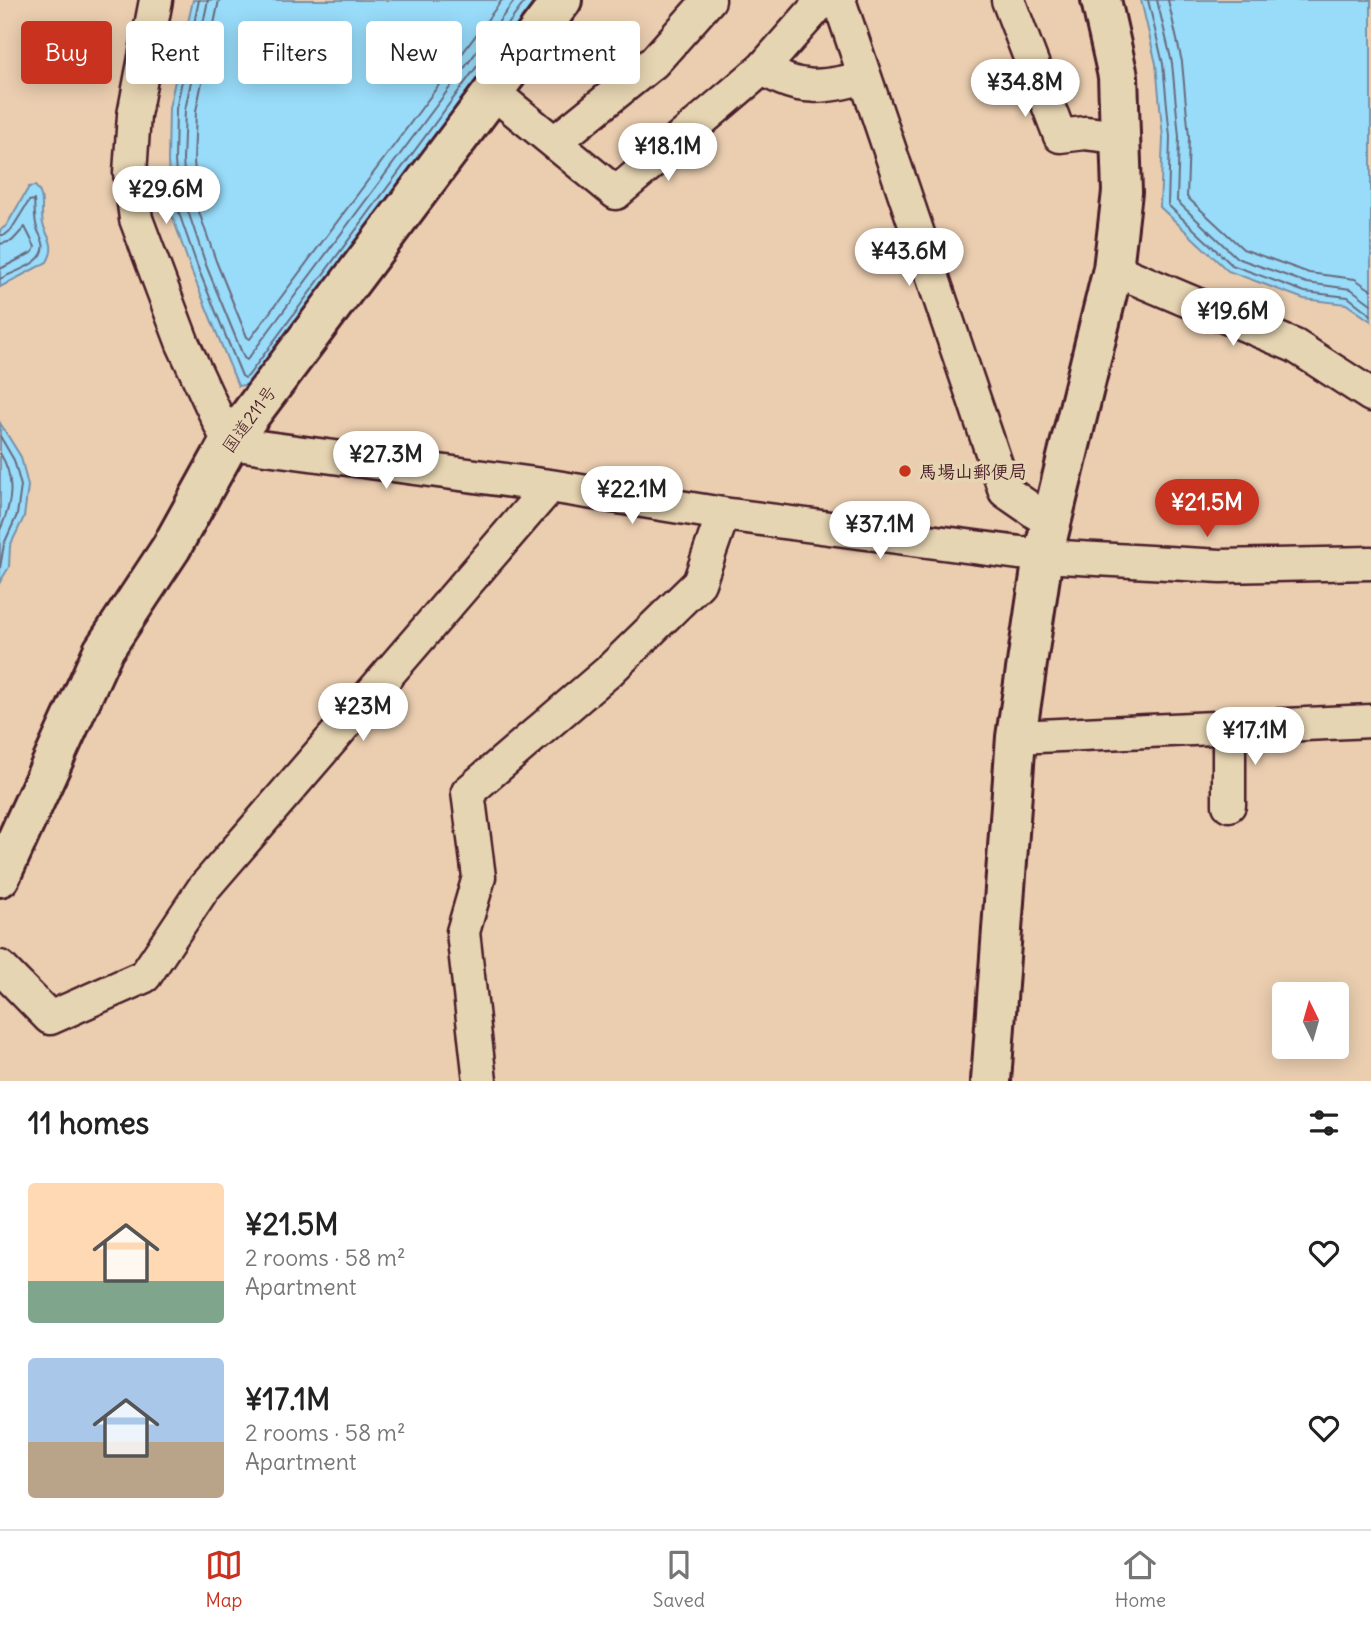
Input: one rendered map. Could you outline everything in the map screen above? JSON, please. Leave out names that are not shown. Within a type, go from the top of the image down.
[{"type":"main road","name":"国道211号","points":[[0,877],[103,651],[171,548],[229,443],[562,0]]},
{"type":"main road","points":[[991,1081],[1016,737],[1047,540],[1113,269],[1122,192],[1118,76],[1101,0]]},
{"type":"street","points":[[156,0],[134,116],[130,173],[136,219],[183,344],[229,443],[550,486],[723,514],[1047,540],[1221,566],[1371,563]]},
{"type":"street","points":[[555,142],[654,62],[709,0]]},
{"type":"street","points":[[494,93],[616,192],[763,68],[822,0]]},
{"type":"street","points":[[839,0],[1005,491],[1047,540]]},
{"type":"street","points":[[1007,0],[1060,135],[1086,133],[1120,137]]},
{"type":"street","points":[[763,68],[779,79],[803,86],[839,85],[865,77]]},
{"type":"street","points":[[1113,269],[1295,346],[1371,395]]},
{"type":"street","points":[[0,967],[50,1018],[145,976],[203,889],[550,486]]},
{"type":"street","points":[[480,1081],[463,932],[479,877],[468,792],[608,672],[699,583],[723,514]]},
{"type":"street","points":[[1016,737],[1371,721]]},
{"type":"street","points":[[1229,728],[1229,804]]},
{"type":"water","points":[[193,0],[535,0],[519,21],[476,21],[476,80],[251,384],[238,386],[172,215],[168,162],[169,108],[174,84],[224,84],[224,21],[188,21]]},
{"type":"water","points":[[1141,0],[1371,0],[1371,321],[1346,304],[1304,299],[1228,271],[1160,207],[1163,138],[1156,64]]},
{"type":"water","points":[[35,186],[42,199],[43,224],[51,245],[50,256],[47,262],[0,287],[0,230],[6,226],[29,187]]},
{"type":"water","points":[[0,423],[21,457],[28,486],[24,517],[10,546],[9,567],[0,582]]},
{"type":"place","name":"馬場山郵便局","points":[[905,471]]}]
